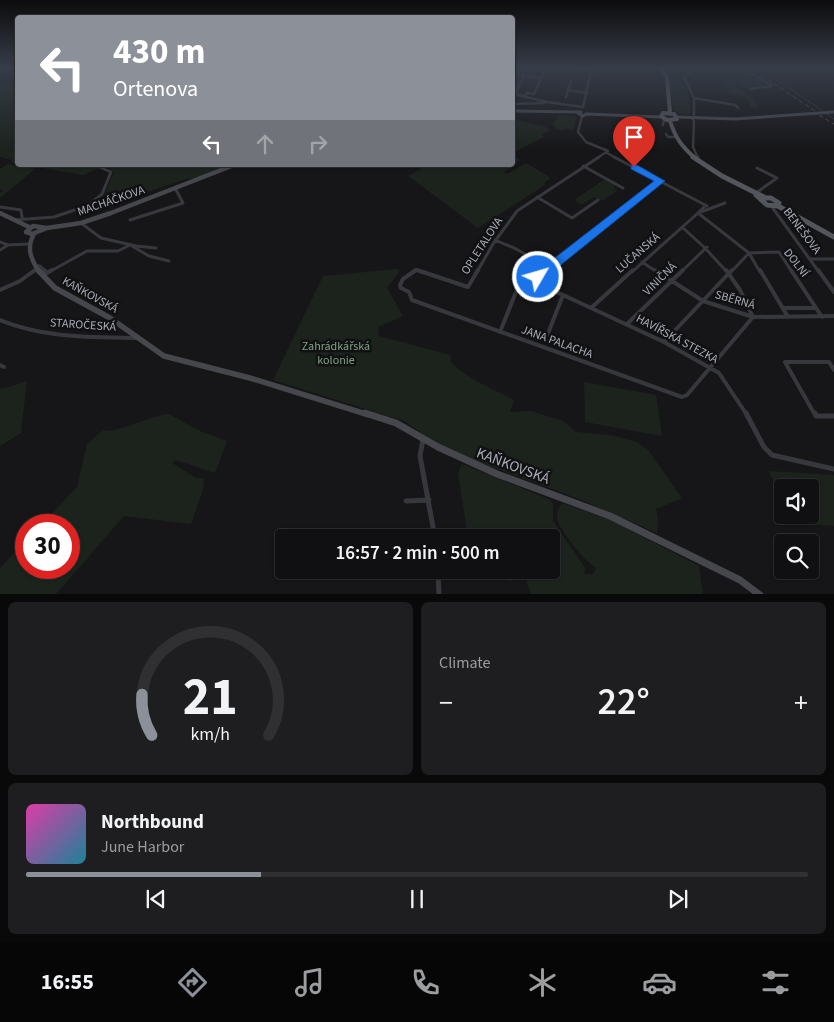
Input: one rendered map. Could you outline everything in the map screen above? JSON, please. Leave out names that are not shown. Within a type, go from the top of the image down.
[{"type":"main road","points":[[668,95],[669,110],[677,117],[676,120],[670,121],[663,118],[664,113],[669,110]]},
{"type":"main road","points":[[670,121],[674,137],[685,150],[717,172],[763,198],[774,199],[778,202],[778,206]]},
{"type":"main road","points":[[717,172],[756,193],[763,198],[764,204],[772,207],[778,206],[834,237]]},
{"type":"street","points":[[518,95],[547,102],[583,107]]},
{"type":"street","points":[[587,95],[578,128],[579,134],[586,142],[712,208]]},
{"type":"street","points":[[692,95],[694,151],[698,160]]},
{"type":"street","points":[[694,98],[734,105],[738,108]]},
{"type":"street","points":[[515,104],[547,102]]},
{"type":"street","points":[[669,110],[694,118]]},
{"type":"street","points":[[515,111],[663,118],[663,125]]},
{"type":"street","points":[[677,117],[735,119],[834,112]]},
{"type":"street","points":[[666,134],[668,137],[674,137]]},
{"type":"street","name":"OPLETALOVA","points":[[403,279],[416,270],[468,286],[495,240],[517,211],[604,152]]},
{"type":"street","points":[[583,166],[623,188]]},
{"type":"street","points":[[14,220],[22,217],[42,219],[58,216],[95,201],[102,193],[110,174],[109,170],[101,167]]},
{"type":"street","name":"MACHÁČKOVA","points":[[41,227],[47,228],[81,223],[111,214],[229,167]]},
{"type":"street","points":[[756,168],[777,178],[756,193]]},
{"type":"street","points":[[500,332],[520,282],[536,279],[660,181]]},
{"type":"street","points":[[130,220],[184,204],[177,187]]},
{"type":"street","points":[[537,197],[572,218],[598,200]]},
{"type":"street","name":"LUČANSKÁ","points":[[698,213],[726,203]]},
{"type":"street","name":"LUČANSKÁ","points":[[591,308],[706,205]]},
{"type":"street","points":[[0,207],[21,210],[22,217]]},
{"type":"street","name":"BENEŠOVA","points":[[772,207],[834,292]]},
{"type":"street","points":[[0,213],[29,227],[41,227]]},
{"type":"street","points":[[698,213],[749,253],[788,317]]},
{"type":"street","points":[[0,242],[8,245],[29,244],[32,235],[41,227],[42,219]]},
{"type":"street","points":[[81,223],[96,236],[130,245],[156,248]]},
{"type":"street","points":[[29,227],[26,232],[32,235]]},
{"type":"street","points":[[682,227],[707,247],[729,273],[753,317]]},
{"type":"street","points":[[495,240],[529,256],[536,279]]},
{"type":"street","name":"KAŇKOVSKÁ","points":[[29,244],[36,268],[59,291],[108,316],[137,339],[164,356],[250,378],[396,423],[497,474],[610,516],[740,580],[760,594]]},
{"type":"street","points":[[0,250],[8,245]]},
{"type":"street","points":[[130,245],[149,256],[169,261]]},
{"type":"street","points":[[0,290],[26,278],[40,266],[47,273],[73,257],[89,250],[118,250],[126,249],[130,245]]},
{"type":"street","name":"VINIČNÁ","points":[[627,324],[707,247]]},
{"type":"street","name":"DOLNÍ","points":[[749,253],[779,252],[822,317]]},
{"type":"street","points":[[664,342],[749,253]]},
{"type":"street","points":[[810,258],[834,259]]},
{"type":"street","name":"SBĚRNÁ","points":[[642,262],[703,301],[753,317],[834,316]]},
{"type":"street","name":"JANA PALACHA","points":[[403,279],[400,285],[401,288],[409,292],[412,300],[678,397],[687,395],[753,317]]},
{"type":"street","name":"HAVÍŘSKÁ STEZKA","points":[[536,279],[563,295],[664,342],[724,378],[764,447],[772,456],[834,469]]},
{"type":"street","points":[[547,336],[563,295]]},
{"type":"street","points":[[783,308],[816,308]]},
{"type":"street","name":"STAROČESKÁ","points":[[0,320],[22,329],[68,336],[137,339]]},
{"type":"street","points":[[834,370],[828,360],[785,362],[816,416],[834,416]]},
{"type":"street","points":[[423,438],[420,456],[434,529]]},
{"type":"street","points":[[406,501],[429,500]]},
{"type":"street","points":[[438,579],[439,594]]},
{"type":"green space","points":[[0,95],[15,95],[15,163],[10,162],[12,160],[0,157]]},
{"type":"green space","points":[[671,95],[689,95],[690,115],[681,114],[673,110]]},
{"type":"green space","points":[[735,95],[748,95],[753,98],[758,108],[751,107],[747,98]]},
{"type":"green space","points":[[559,115],[576,116],[574,130],[564,129],[564,131],[556,129],[553,125]]},
{"type":"green space","points":[[515,120],[544,126],[550,130],[542,135],[544,137],[515,152]]},
{"type":"green space","points":[[515,157],[520,160],[515,164]]},
{"type":"green space","points":[[526,163],[551,178],[545,182],[545,185],[478,228],[408,176],[421,169],[418,167],[511,167],[504,172],[507,174]]},
{"type":"green space","points":[[8,164],[15,165],[15,167],[35,169],[0,198],[0,193],[3,190],[0,189],[0,169]]},
{"type":"green space","points":[[37,167],[103,167],[83,175]]},
{"type":"green space","points":[[106,167],[225,167],[198,178],[186,179],[115,203],[104,195],[114,172]]},
{"type":"green space","points":[[605,179],[615,184],[614,188],[617,191],[602,201],[594,197],[582,205],[574,200]]},
{"type":"green space","name":"Zahrádkářská kolonie","points":[[397,269],[400,271],[387,288],[403,316],[378,327],[379,336],[450,355],[451,362],[465,374],[514,400],[510,412],[531,411],[563,421],[576,432],[610,435],[637,442],[648,450],[682,498],[656,509],[658,520],[657,533],[579,499],[465,457],[430,439],[404,421],[273,380],[323,276]]},
{"type":"green space","points":[[27,381],[21,433],[0,446],[0,389]]},
{"type":"green space","points":[[584,382],[656,395],[662,436],[585,422]]},
{"type":"green space","points":[[169,414],[200,431],[227,441],[215,473],[176,460],[172,463],[196,478],[204,478],[203,490],[191,524],[124,516],[80,566],[80,514],[51,514],[77,487],[87,444],[103,430],[116,430]]},
{"type":"green space","points":[[462,464],[551,500],[553,505],[553,521],[558,529],[467,529],[458,473]]},
{"type":"green space","points":[[769,471],[834,475],[834,526],[805,524],[819,524],[819,479],[774,479],[774,483]]},
{"type":"green space","points":[[562,503],[613,521],[699,566],[703,594],[531,594],[526,579],[560,579],[560,531],[586,569],[583,574],[593,574],[596,568],[573,545],[562,530],[557,514]]},
{"type":"green space","points":[[15,552],[15,579],[69,579],[56,594],[0,594],[0,568]]},
{"type":"green space","points":[[506,579],[526,579],[509,581]]},
{"type":"waterway","points":[[799,95],[823,111]]},
{"type":"waterway","points":[[827,114],[834,119]]},
{"type":"railway","points":[[791,95],[815,111]]},
{"type":"railway","points":[[819,115],[834,124]]},
{"type":"route","points":[[538,277],[660,181],[634,167]]}]
